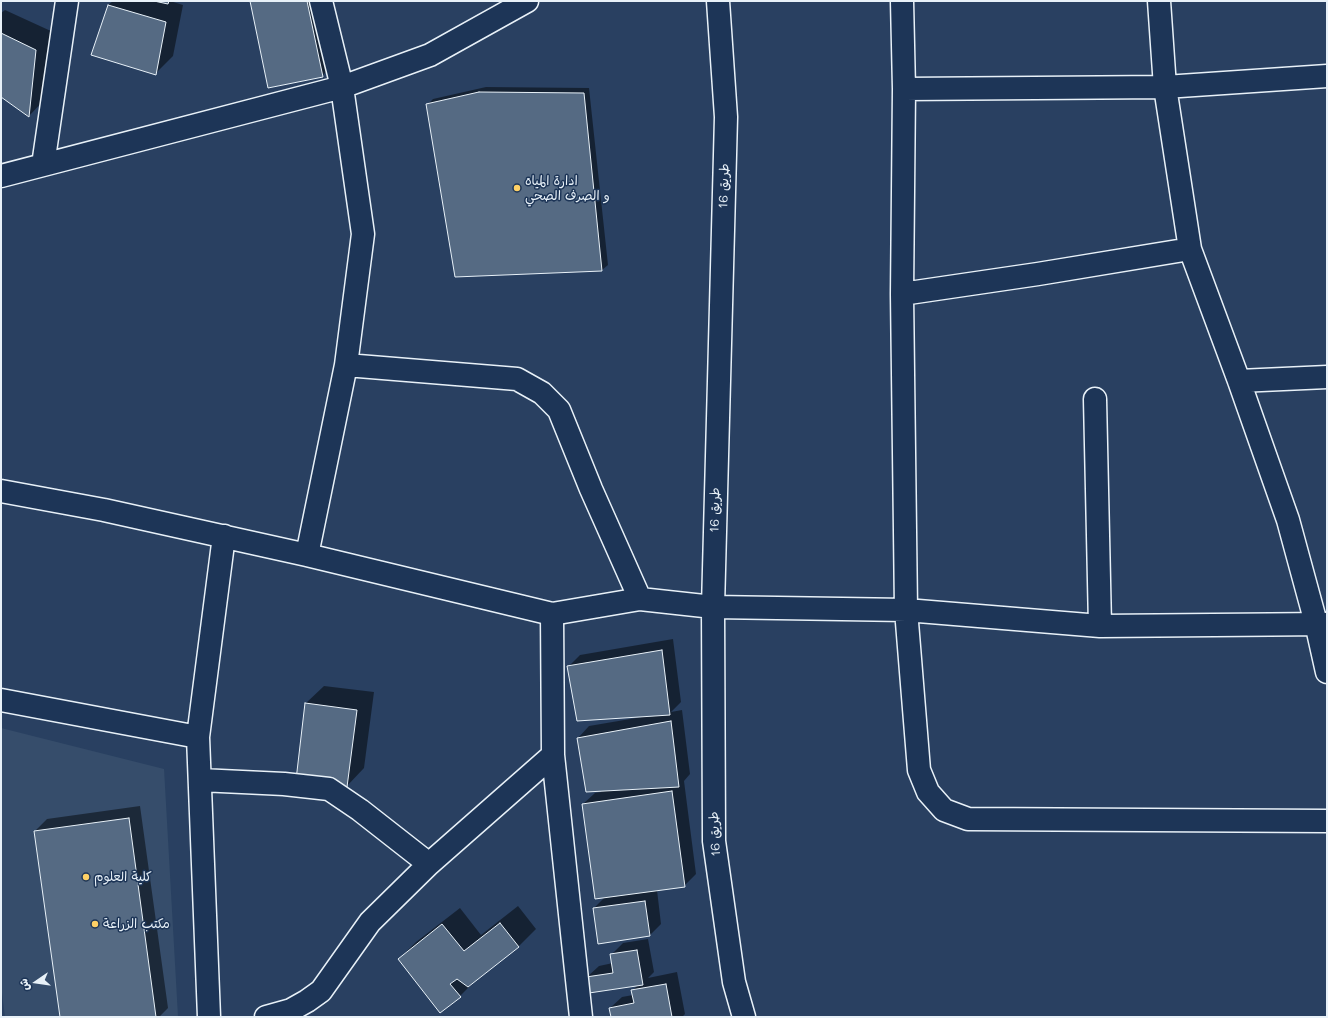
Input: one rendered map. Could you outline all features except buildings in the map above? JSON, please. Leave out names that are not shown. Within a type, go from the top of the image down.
[{"type":"street","points":[[42,165],[67,1]]},
{"type":"street","points":[[307,556],[346,365],[363,234],[342,87],[321,1]]},
{"type":"street","points":[[1,176],[342,87],[430,55],[527,1]]},
{"type":"street","name":"طريق 16","points":[[718,1],[726,117],[713,607],[714,841],[734,982],[744,1017]]},
{"type":"street","points":[[902,1],[904,89],[902,294],[906,610],[919,770],[928,792],[944,810],[968,819],[1327,821]]},
{"type":"street","points":[[1159,1],[1165,87],[1190,249],[1288,520],[1322,624],[1327,672]]},
{"type":"street","points":[[904,89],[1165,87],[1327,76]]},
{"type":"street","points":[[902,294],[1190,249]]},
{"type":"street","points":[[346,365],[517,379],[542,393],[559,410],[591,489],[640,599]]},
{"type":"street","points":[[1239,381],[1327,377]]},
{"type":"street","points":[[1095,399],[1100,626]]},
{"type":"street","points":[[1,491],[104,510],[224,536],[552,614],[640,599],[713,607],[906,610],[1100,626],[1322,624]]},
{"type":"street","points":[[209,1017],[198,737],[224,536]]},
{"type":"street","points":[[552,614],[553,755],[581,1017]]},
{"type":"street","points":[[1,700],[198,737]]},
{"type":"street","points":[[266,1017],[291,1010],[312,1009],[321,991],[370,922],[429,864],[553,755]]},
{"type":"street","points":[[200,780],[284,784],[330,790],[360,810],[429,864]]},
{"type":"shaded area","name":"كلية العلوم","points":[[1,728],[164,769],[178,1017],[5,1017],[1,985]]},
{"type":"place","name":"ادارة المياه و الصرف الصحي","points":[[517,188]]},
{"type":"place","name":"كلية العلوم","points":[[86,877]]},
{"type":"place","name":"مكتب الزراعة","points":[[95,924]]}]
